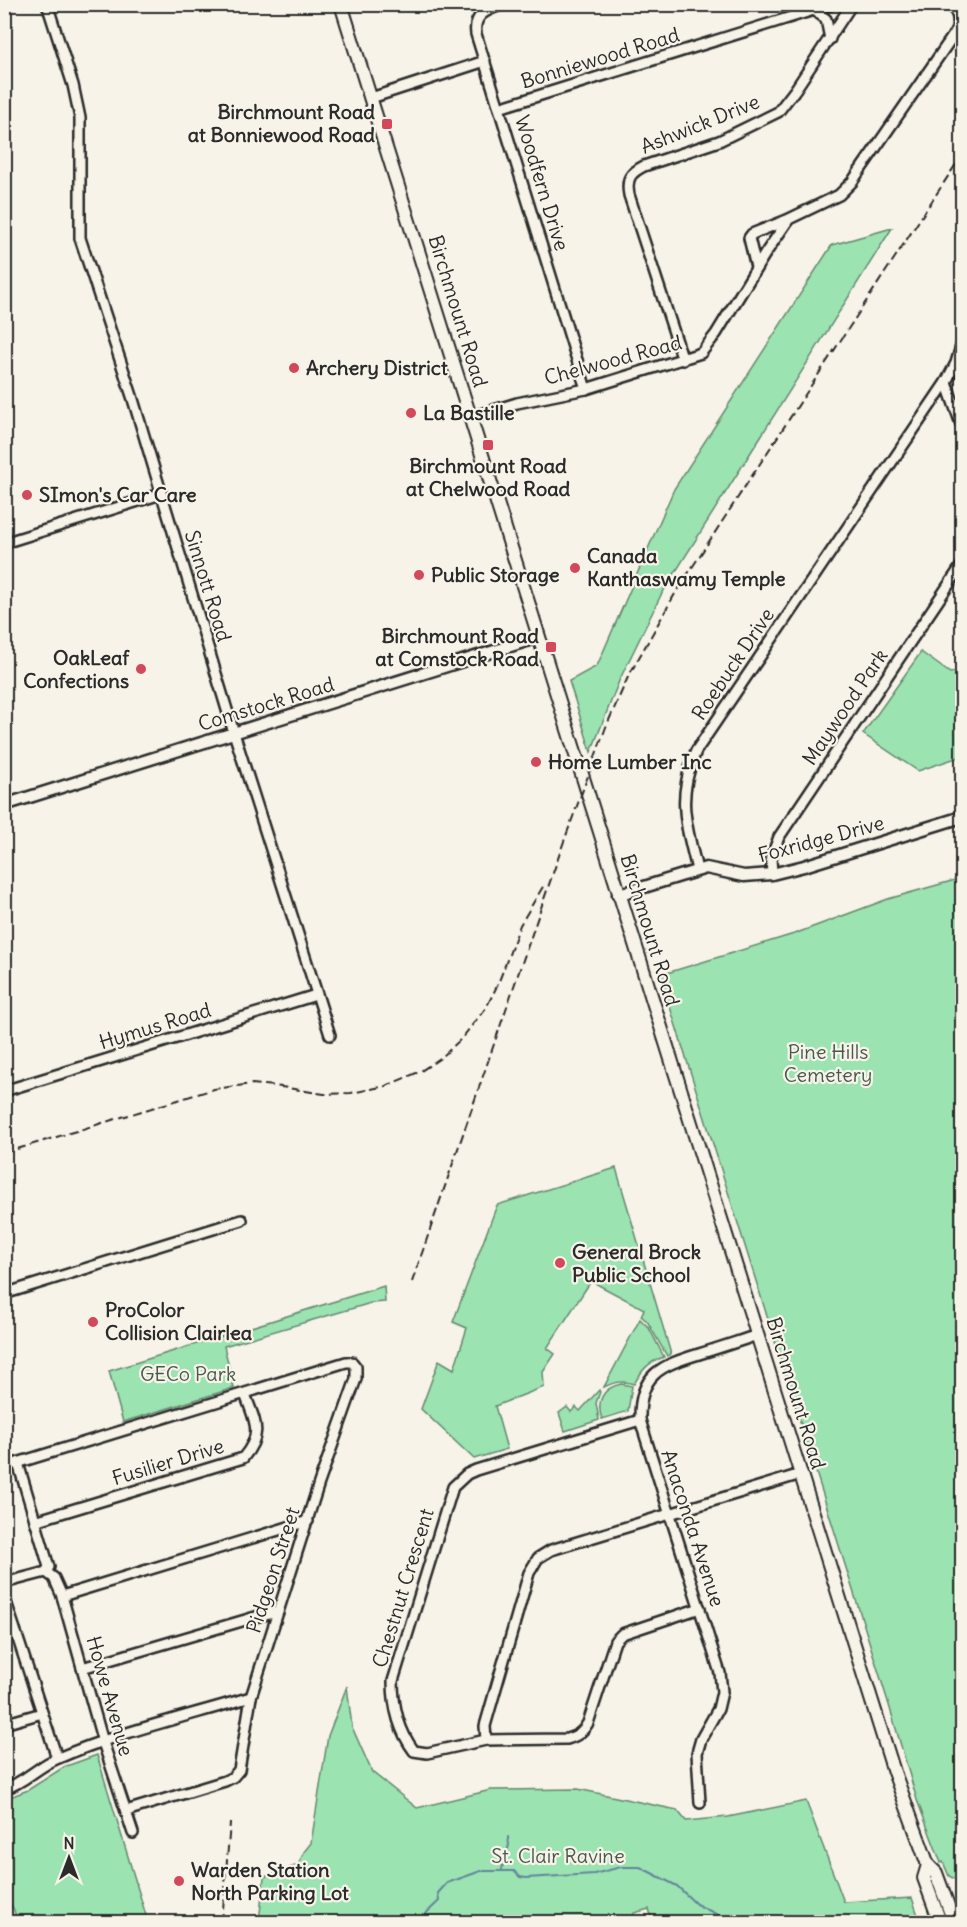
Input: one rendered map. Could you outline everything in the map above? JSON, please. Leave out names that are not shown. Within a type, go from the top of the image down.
[{"type":"main road","name":"Birchmount Road","points":[[341,4],[894,1772],[928,1865],[936,1873],[955,1923]]},
{"type":"main road","name":"Birchmount Road","points":[[928,1865],[924,1878],[940,1923]]},
{"type":"main road","points":[[955,1923],[963,1920]]},
{"type":"street","points":[[4,6],[10,4]]},
{"type":"street","name":"Sinnott Road","points":[[47,4],[73,85],[80,118],[80,238],[132,396],[234,733],[330,1035]]},
{"type":"street","name":"Woodfern Drive","points":[[504,4],[480,15],[475,23],[476,34],[586,389]]},
{"type":"street","name":"Bonniewood Road","points":[[499,108],[834,4]]},
{"type":"street","name":"Ashwick Drive","points":[[682,360],[628,195],[628,179],[632,172],[644,166],[719,141],[778,112],[852,4]]},
{"type":"street","name":"Chelwood Road","points":[[756,267],[749,241],[752,234],[839,195],[852,182],[955,33],[959,19],[952,7]]},
{"type":"street","points":[[814,10],[826,19],[830,39]]},
{"type":"street","points":[[371,99],[485,61]]},
{"type":"street","name":"Chelwood Road","points":[[471,417],[517,403],[586,389],[695,356],[705,350],[756,267],[789,219]]},
{"type":"street","name":"Roebuck Drive","points":[[697,870],[687,831],[684,804],[687,779],[696,751],[946,382],[963,344]]},
{"type":"street","points":[[946,382],[963,427]]},
{"type":"street","points":[[4,543],[161,494]]},
{"type":"street","name":"Maywood Park","points":[[772,874],[771,858],[779,837],[963,565]]},
{"type":"street","name":"Comstock Road","points":[[4,805],[538,638]]},
{"type":"street","name":"Foxridge Drive","points":[[618,895],[706,868],[744,876],[772,874],[963,817]]},
{"type":"street","name":"Hymus Road","points":[[4,1091],[316,996]]},
{"type":"street","points":[[4,1294],[242,1220]]},
{"type":"street","name":"Anaconda Avenue","points":[[700,1803],[697,1753],[701,1739],[718,1709],[722,1692],[720,1673],[640,1420],[640,1401],[650,1378],[660,1368],[680,1359],[758,1335]]},
{"type":"street","name":"Pidgeon Street","points":[[126,1811],[225,1781],[239,1770],[251,1697],[356,1379],[356,1367],[352,1362],[346,1362],[245,1394]]},
{"type":"street","points":[[4,1467],[245,1394]]},
{"type":"street","name":"Fusilier Drive","points":[[35,1521],[243,1458],[254,1444],[256,1427],[245,1394]]},
{"type":"street","name":"Chestnut Crescent","points":[[640,1420],[476,1470],[466,1474],[453,1487],[393,1681],[393,1697],[404,1738],[414,1751],[427,1753],[486,1740],[567,1739],[576,1736],[588,1723],[615,1641],[629,1630],[700,1608]]},
{"type":"street","name":"Howe Avenue","points":[[18,1463],[49,1567],[43,1573],[54,1578],[62,1596],[103,1742],[133,1833]]},
{"type":"street","points":[[486,1740],[485,1726],[529,1573],[538,1558],[552,1550],[801,1474]]},
{"type":"street","points":[[62,1596],[308,1521]]},
{"type":"street","points":[[4,1583],[43,1573]]},
{"type":"street","points":[[4,1596],[57,1758]]},
{"type":"street","points":[[82,1668],[278,1612]]},
{"type":"street","points":[[4,1789],[17,1785],[41,1766],[57,1758],[251,1697]]},
{"type":"street","points":[[4,1724],[42,1713]]},
{"type":"green space","points":[[892,228],[661,595],[619,681],[591,752],[569,681],[597,666],[674,489],[832,245]]},
{"type":"green space","points":[[921,652],[950,673],[962,670],[962,756],[918,771],[863,734]]},
{"type":"green space","name":"Pine Hills Cemetery","points":[[962,878],[962,1883],[949,1876],[943,1862],[941,1863],[917,1800],[660,975],[794,934],[888,899]]},
{"type":"green space","name":"General Brock Public School","points":[[616,1168],[671,1354],[667,1356],[647,1321],[641,1316],[644,1309],[591,1281],[547,1348],[555,1354],[543,1372],[544,1387],[495,1406],[507,1449],[474,1459],[421,1409],[439,1360],[454,1369],[467,1328],[453,1322],[497,1205]]},
{"type":"green space","name":"GECo Park","points":[[384,1286],[385,1302],[371,1303],[224,1346],[234,1388],[123,1422],[109,1371]]},
{"type":"green space","points":[[640,1319],[649,1328],[664,1357],[646,1367],[634,1384],[619,1382],[604,1387]]},
{"type":"green space","points":[[621,1384],[632,1386],[628,1411],[602,1419],[600,1402],[602,1397],[609,1389]]},
{"type":"green space","points":[[599,1390],[596,1403],[599,1420],[565,1431],[559,1413],[567,1407],[571,1412],[576,1407],[580,1411]]},
{"type":"green space","name":"St. Clair Ravine","points":[[347,1686],[352,1727],[372,1772],[417,1808],[491,1790],[578,1789],[677,1810],[686,1821],[728,1817],[806,1801],[844,1902],[912,1898],[919,1918],[909,1922],[653,1922],[649,1909],[634,1913],[632,1922],[259,1922],[264,1877],[298,1865],[311,1843],[328,1736]]},
{"type":"green space","points":[[97,1755],[148,1922],[17,1922],[14,1910],[5,1896],[5,1799],[28,1790],[64,1767]]},
{"type":"waterway","points":[[502,1869],[509,1845],[508,1837]]},
{"type":"waterway","points":[[417,1922],[439,1901],[438,1893],[447,1883],[481,1871],[514,1871],[520,1877],[526,1878],[594,1874],[621,1867],[640,1867],[677,1886],[696,1904],[732,1922]]},
{"type":"waterway","points":[[882,1922],[909,1917]]},
{"type":"railway","points":[[412,1282],[563,844],[606,727],[628,677],[676,592],[962,155]]},
{"type":"railway","points":[[4,1153],[214,1089],[252,1084],[324,1094],[351,1093],[386,1086],[421,1071],[442,1057],[461,1039],[486,1008],[498,984],[520,925],[544,885]]},
{"type":"railway","points":[[222,1922],[230,1823]]},
{"type":"place","name":"Birchmount Road at Bonniewood Road","points":[[387,124]]},
{"type":"place","name":"Archery District","points":[[294,368]]},
{"type":"place","name":"La Bastille","points":[[411,413]]},
{"type":"place","name":"Birchmount Road at Chelwood Road","points":[[488,445]]},
{"type":"place","name":"SImon's Car Care","points":[[27,495]]},
{"type":"place","name":"Canada Kanthaswamy Temple","points":[[575,568]]},
{"type":"place","name":"Public Storage","points":[[419,575]]},
{"type":"place","name":"Birchmount Road at Comstock Road","points":[[551,647]]},
{"type":"place","name":"OakLeaf Confections","points":[[141,669]]},
{"type":"place","name":"Home Lumber Inc","points":[[536,762]]},
{"type":"place","name":"General Brock Public School","points":[[560,1263]]},
{"type":"place","name":"ProColor Collision Clairlea","points":[[93,1322]]},
{"type":"place","name":"Warden Station North Parking Lot","points":[[179,1881]]}]
